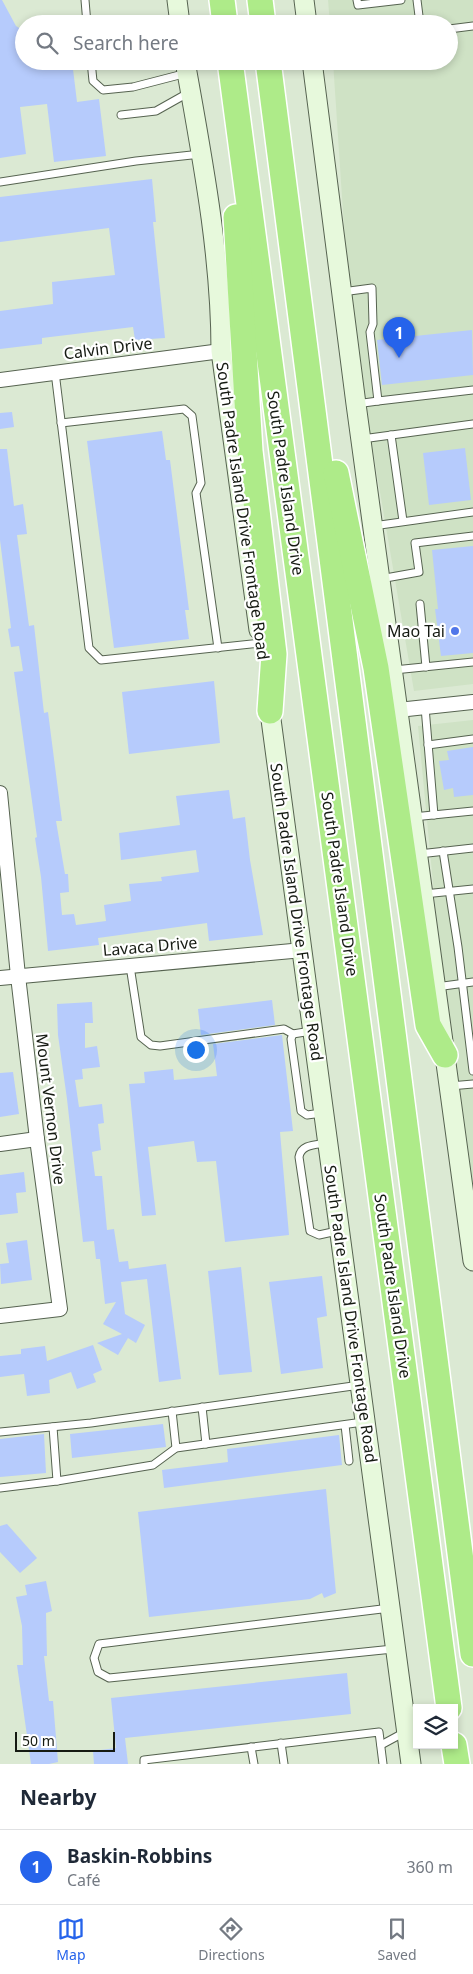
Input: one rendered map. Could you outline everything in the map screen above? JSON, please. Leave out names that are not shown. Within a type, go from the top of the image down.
[{"type":"highway","points":[[212,15],[214,0]]},
{"type":"highway","points":[[222,0],[224,15]]},
{"type":"highway","points":[[260,0],[262,15]]},
{"type":"highway","points":[[216,70],[236,221],[250,451],[274,654],[270,710]]},
{"type":"highway","name":"South Padre Island Drive","points":[[231,70],[448,1704]]},
{"type":"highway","name":"South Padre Island Drive","points":[[269,70],[473,1654]]},
{"type":"highway","points":[[314,417],[332,454],[359,579],[376,668],[428,1025],[445,1055]]},
{"type":"highway","points":[[455,1749],[457,1764]]},
{"type":"main road","points":[[177,0],[179,15]]},
{"type":"main road","points":[[304,0],[306,15]]},
{"type":"main road","points":[[313,70],[372,526],[449,1086],[468,1183],[473,1255]]},
{"type":"main road","name":"South Padre Island Drive Frontage Road","points":[[188,75],[202,154],[221,307],[221,351],[314,1031],[411,1764]]},
{"type":"street","name":"Calvin Drive","points":[[0,380],[221,351]]},
{"type":"street","points":[[398,710],[473,702]]},
{"type":"street","name":"Mount Vernon Drive","points":[[0,799],[37,1139],[60,1309],[0,1316]]},
{"type":"street","name":"Lavaca Drive","points":[[0,978],[303,950]]},
{"type":"street","points":[[0,1144],[37,1139]]},
{"type":"lane","points":[[85,0],[86,15]]},
{"type":"lane","points":[[357,0],[358,5],[401,0]]},
{"type":"lane","points":[[417,0],[419,15]]},
{"type":"lane","points":[[458,28],[473,26]]},
{"type":"lane","points":[[92,70],[93,81],[103,90],[133,87],[188,75]]},
{"type":"lane","points":[[120,115],[156,111],[188,75]]},
{"type":"lane","points":[[0,182],[136,161],[202,154]]},
{"type":"lane","points":[[341,292],[372,288],[373,324],[370,332],[378,401]]},
{"type":"lane","points":[[55,372],[89,648],[101,660],[261,643]]},
{"type":"lane","points":[[356,404],[473,390]]},
{"type":"lane","points":[[61,423],[184,409],[192,416],[201,483],[196,493],[218,648]]},
{"type":"lane","points":[[361,439],[473,424]]},
{"type":"lane","points":[[391,435],[403,521]]},
{"type":"lane","points":[[372,526],[473,512]]},
{"type":"lane","points":[[380,579],[419,572],[415,543],[473,536]]},
{"type":"lane","points":[[420,604],[426,667]]},
{"type":"lane","points":[[392,670],[473,662]]},
{"type":"lane","points":[[425,707],[434,815]]},
{"type":"lane","points":[[428,745],[473,739]]},
{"type":"lane","points":[[413,817],[473,811]]},
{"type":"lane","points":[[418,854],[473,848]]},
{"type":"lane","points":[[443,851],[473,1071]]},
{"type":"lane","points":[[423,894],[473,888]]},
{"type":"lane","points":[[130,966],[141,1037],[151,1045],[160,1046],[284,1029],[293,1034],[314,1031]]},
{"type":"lane","points":[[436,987],[473,982]]},
{"type":"lane","points":[[293,1034],[291,1038],[301,1111],[307,1115],[325,1113]]},
{"type":"lane","points":[[449,1086],[473,1084]]},
{"type":"lane","points":[[328,1143],[305,1147],[299,1157],[310,1231],[319,1235],[340,1230]]},
{"type":"lane","points":[[0,1432],[361,1385]]},
{"type":"lane","points":[[202,1407],[206,1444]]},
{"type":"lane","points":[[172,1411],[176,1448]]},
{"type":"lane","points":[[0,1488],[58,1481],[153,1465],[176,1448],[366,1422]]},
{"type":"lane","points":[[345,1424],[349,1461]]},
{"type":"lane","points":[[53,1426],[58,1481]]},
{"type":"lane","points":[[391,1608],[99,1644],[94,1658],[98,1672],[109,1678],[396,1648]]},
{"type":"lane","points":[[381,1745],[407,1731]]},
{"type":"lane","points":[[144,1764],[144,1760],[379,1732],[384,1764]]},
{"type":"lane","points":[[281,1743],[284,1764]]},
{"type":"lane","points":[[251,1747],[254,1764]]},
{"type":"shaded area","points":[[328,0],[473,0],[473,684],[414,691],[367,416],[345,242],[334,70],[458,70],[458,15],[329,15]]},
{"type":"shaded area","points":[[473,720],[473,1188],[441,967],[418,726]]},
{"type":"building","points":[[0,0],[2,0],[15,24],[15,70],[73,70],[77,102],[99,99],[106,156],[54,162],[47,104],[20,107],[26,154],[0,158]]},
{"type":"building","points":[[152,179],[156,222],[153,222],[165,338],[135,340],[133,327],[42,338],[42,344],[0,349],[0,311],[53,304],[52,282],[115,275],[109,228],[0,242],[0,197]]},
{"type":"building","points":[[472,330],[473,375],[382,385],[377,340]]},
{"type":"building","points":[[12,412],[14,427],[0,429],[0,413]]},
{"type":"building","points":[[162,431],[166,460],[170,460],[189,610],[185,610],[189,639],[114,648],[87,441]]},
{"type":"building","points":[[465,448],[471,500],[429,505],[423,453]]},
{"type":"building","points":[[0,449],[7,449],[14,506],[23,504],[27,534],[17,535],[29,626],[34,625],[44,713],[48,712],[62,821],[56,821],[65,874],[68,874],[69,892],[60,893],[62,915],[74,914],[76,925],[106,921],[104,905],[131,901],[129,884],[162,881],[161,877],[199,872],[196,850],[121,860],[119,833],[180,825],[176,796],[229,790],[233,819],[245,817],[250,860],[263,935],[209,941],[207,923],[98,938],[99,945],[48,951],[41,877],[35,838],[37,837],[14,672],[23,671],[19,646],[11,647],[8,629],[11,628],[0,540]]},
{"type":"building","points":[[473,546],[473,653],[441,656],[435,609],[438,609],[432,550]]},
{"type":"building","points":[[214,681],[220,743],[129,754],[122,692]]},
{"type":"building","points":[[473,747],[473,795],[454,797],[453,788],[444,790],[439,761],[449,760],[447,751]]},
{"type":"building","points":[[272,1000],[275,1025],[201,1035],[198,1009]]},
{"type":"building","points":[[92,1002],[93,1023],[85,1023],[85,1048],[97,1046],[100,1067],[82,1069],[83,1079],[75,1080],[79,1107],[102,1104],[104,1123],[98,1124],[101,1150],[92,1152],[95,1176],[102,1176],[107,1230],[114,1229],[119,1262],[128,1261],[129,1269],[166,1264],[181,1379],[159,1382],[147,1279],[121,1282],[125,1314],[145,1325],[136,1343],[128,1338],[118,1355],[97,1343],[122,1334],[103,1324],[116,1302],[105,1304],[100,1259],[96,1259],[94,1241],[83,1242],[58,1035],[57,1004]]},
{"type":"building","points":[[282,1035],[293,1131],[280,1132],[289,1235],[225,1242],[216,1161],[197,1162],[194,1141],[148,1147],[156,1215],[142,1216],[129,1084],[145,1083],[144,1072],[173,1069],[174,1080],[217,1076],[213,1044]]},
{"type":"building","points":[[13,1072],[19,1114],[0,1117],[0,1073]]},
{"type":"building","points":[[24,1172],[26,1192],[16,1193],[18,1213],[0,1215],[0,1175]]},
{"type":"building","points":[[27,1240],[32,1280],[1,1284],[0,1264],[9,1263],[6,1243]]},
{"type":"building","points":[[241,1267],[252,1372],[219,1375],[208,1271]]},
{"type":"building","points":[[322,1276],[327,1316],[317,1318],[323,1368],[281,1374],[269,1282]]},
{"type":"building","points":[[93,1345],[102,1370],[93,1374],[96,1382],[77,1389],[71,1372],[49,1380],[50,1393],[27,1396],[24,1374],[0,1377],[0,1356],[21,1354],[21,1349],[45,1346],[47,1361]]},
{"type":"building","points":[[163,1424],[166,1447],[72,1458],[70,1434]]},
{"type":"building","points":[[44,1434],[46,1473],[0,1477],[0,1439]]},
{"type":"building","points":[[339,1435],[342,1465],[164,1488],[162,1470],[228,1462],[227,1449]]},
{"type":"building","points":[[326,1489],[336,1593],[324,1598],[322,1593],[310,1599],[149,1617],[138,1512]]},
{"type":"building","points":[[7,1524],[37,1558],[20,1573],[0,1552],[0,1526]]},
{"type":"building","points":[[46,1581],[52,1611],[46,1613],[47,1656],[44,1656],[49,1701],[53,1701],[58,1762],[31,1764],[17,1665],[23,1665],[22,1626],[16,1597],[27,1595],[25,1585]]},
{"type":"building","points":[[347,1673],[351,1714],[125,1738],[128,1764],[94,1764],[93,1751],[116,1748],[111,1698]]},
{"type":"place","name":"Baskin-Robbins","points":[[399,358]]},
{"type":"place","name":"Mao Tai","points":[[455,631]]}]
